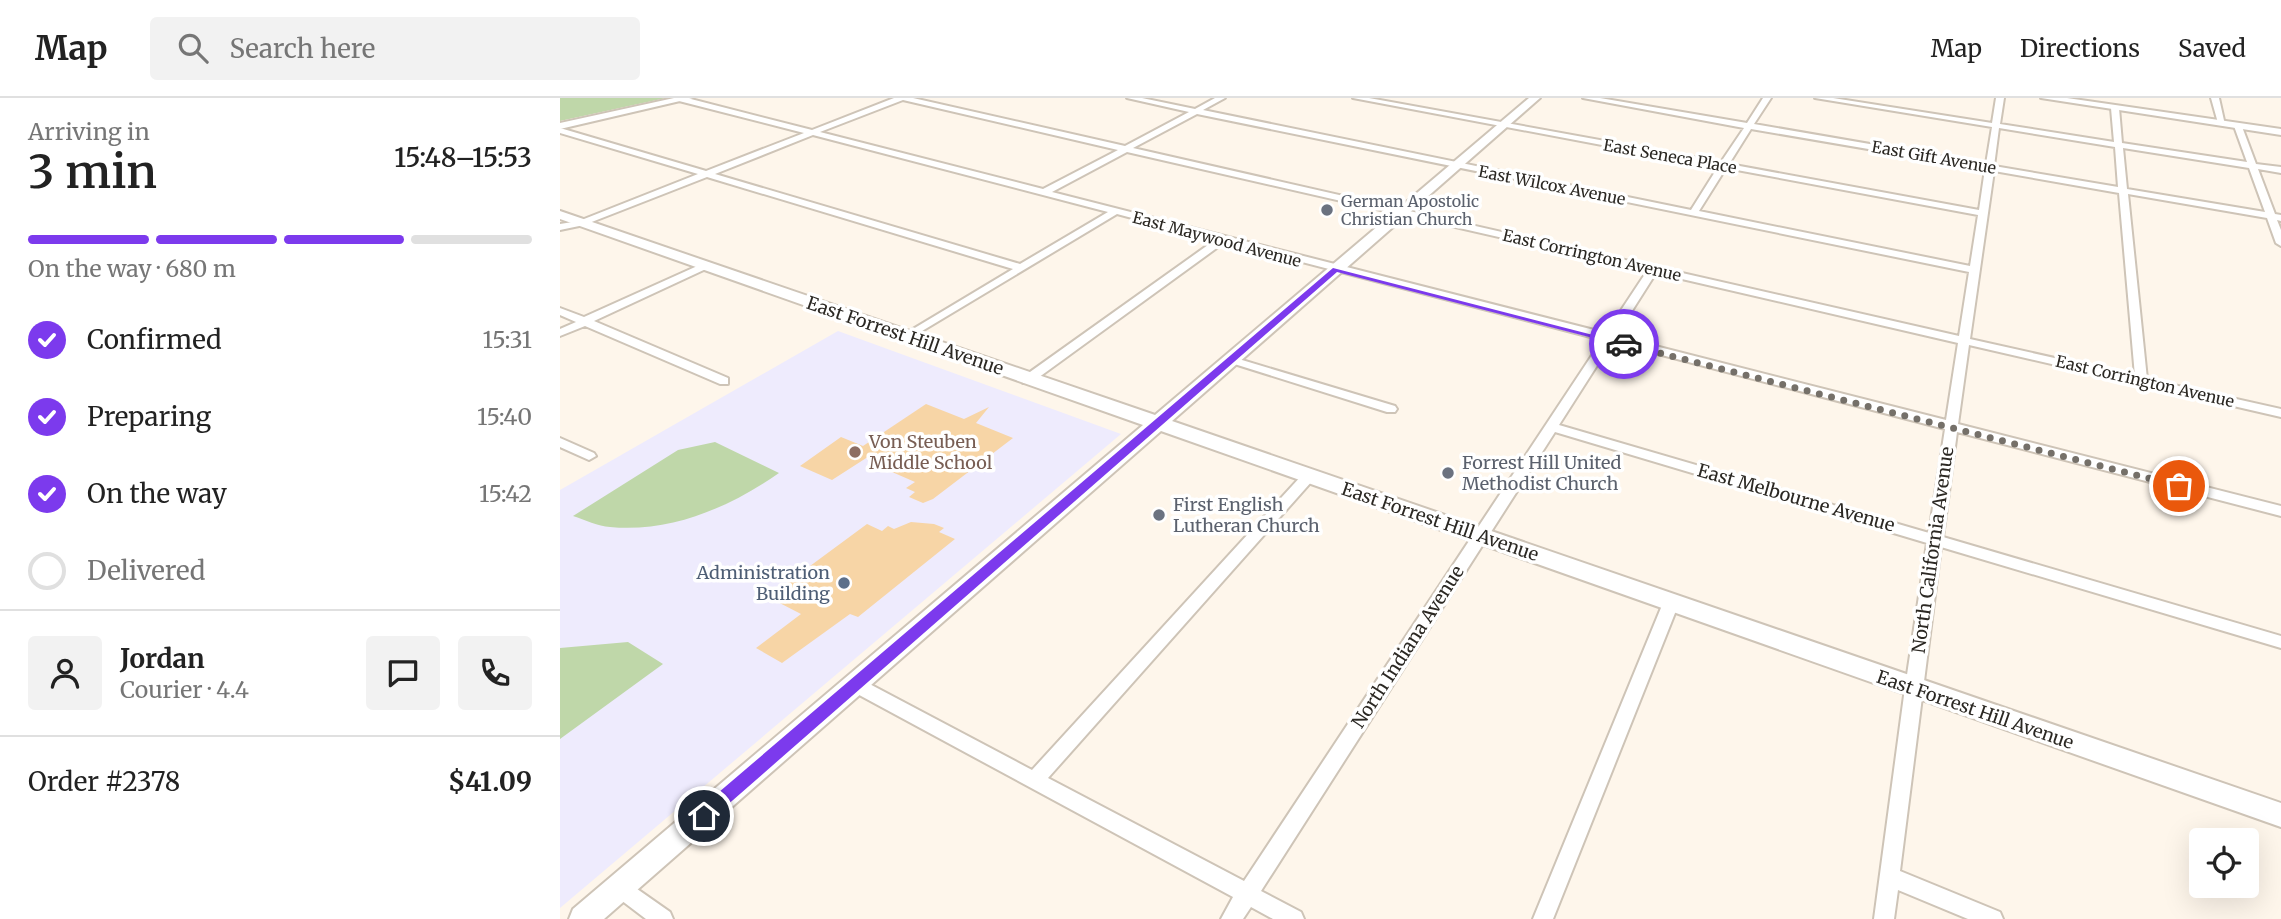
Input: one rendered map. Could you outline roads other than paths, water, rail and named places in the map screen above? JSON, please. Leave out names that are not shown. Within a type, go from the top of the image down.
[{"type":"main road","points":[[583,919],[1535,98]]},
{"type":"main road","points":[[2046,98],[2076,100],[2281,132]]},
{"type":"main road","points":[[560,128],[685,99]]},
{"type":"main road","name":"East Forrest Hill Avenue","points":[[560,215],[2281,816]]},
{"type":"street","points":[[560,227],[581,223],[902,98]]},
{"type":"street","name":"East Corrington Avenue","points":[[902,98],[2281,412]]},
{"type":"street","name":"East Wilcox Avenue","points":[[1131,98],[1973,270]]},
{"type":"street","points":[[1043,193],[1221,98]]},
{"type":"street","name":"East Seneca Place","points":[[1357,98],[1982,213]]},
{"type":"street","name":"East Gift Avenue","points":[[1587,98],[2276,217]]},
{"type":"street","points":[[1693,213],[1767,98]]},
{"type":"street","points":[[1819,98],[2281,170]]},
{"type":"street","name":"North California Avenue","points":[[1884,919],[1934,539],[2000,98]]},
{"type":"street","points":[[2215,98],[2222,123]]},
{"type":"street","name":"East Maywood Avenue","points":[[685,99],[1336,270],[2281,512]]},
{"type":"street","points":[[2115,108],[2141,380]]},
{"type":"street","points":[[2238,126],[2276,217],[2281,243]]},
{"type":"street","points":[[560,128],[1021,268]]},
{"type":"street","points":[[906,337],[1114,212]]},
{"type":"street","points":[[1027,380],[1221,240]]},
{"type":"street","points":[[560,333],[704,266]]},
{"type":"street","name":"North Indiana Avenue","points":[[1231,919],[1611,340],[1654,269]]},
{"type":"street","points":[[560,311],[724,381]]},
{"type":"street","points":[[1232,360],[1391,409]]},
{"type":"street","name":"East Melbourne Avenue","points":[[1552,427],[2281,642]]},
{"type":"street","points":[[560,442],[589,456]]},
{"type":"street","points":[[1035,779],[1308,477]]},
{"type":"street","points":[[1543,919],[1671,603]]},
{"type":"street","points":[[856,685],[1294,919]]},
{"type":"street","points":[[1890,877],[1993,919]]},
{"type":"street","points":[[620,887],[663,919]]},
{"type":"place","name":"German Apostolic Christian Church","points":[[1327,210]]},
{"type":"place","name":"Von Steuben Middle School","points":[[855,452]]},
{"type":"place","name":"Forrest Hill United Methodist Church","points":[[1448,473]]},
{"type":"place","name":"First English Lutheran Church","points":[[1159,515]]},
{"type":"place","name":"Administration Building","points":[[844,583]]}]
